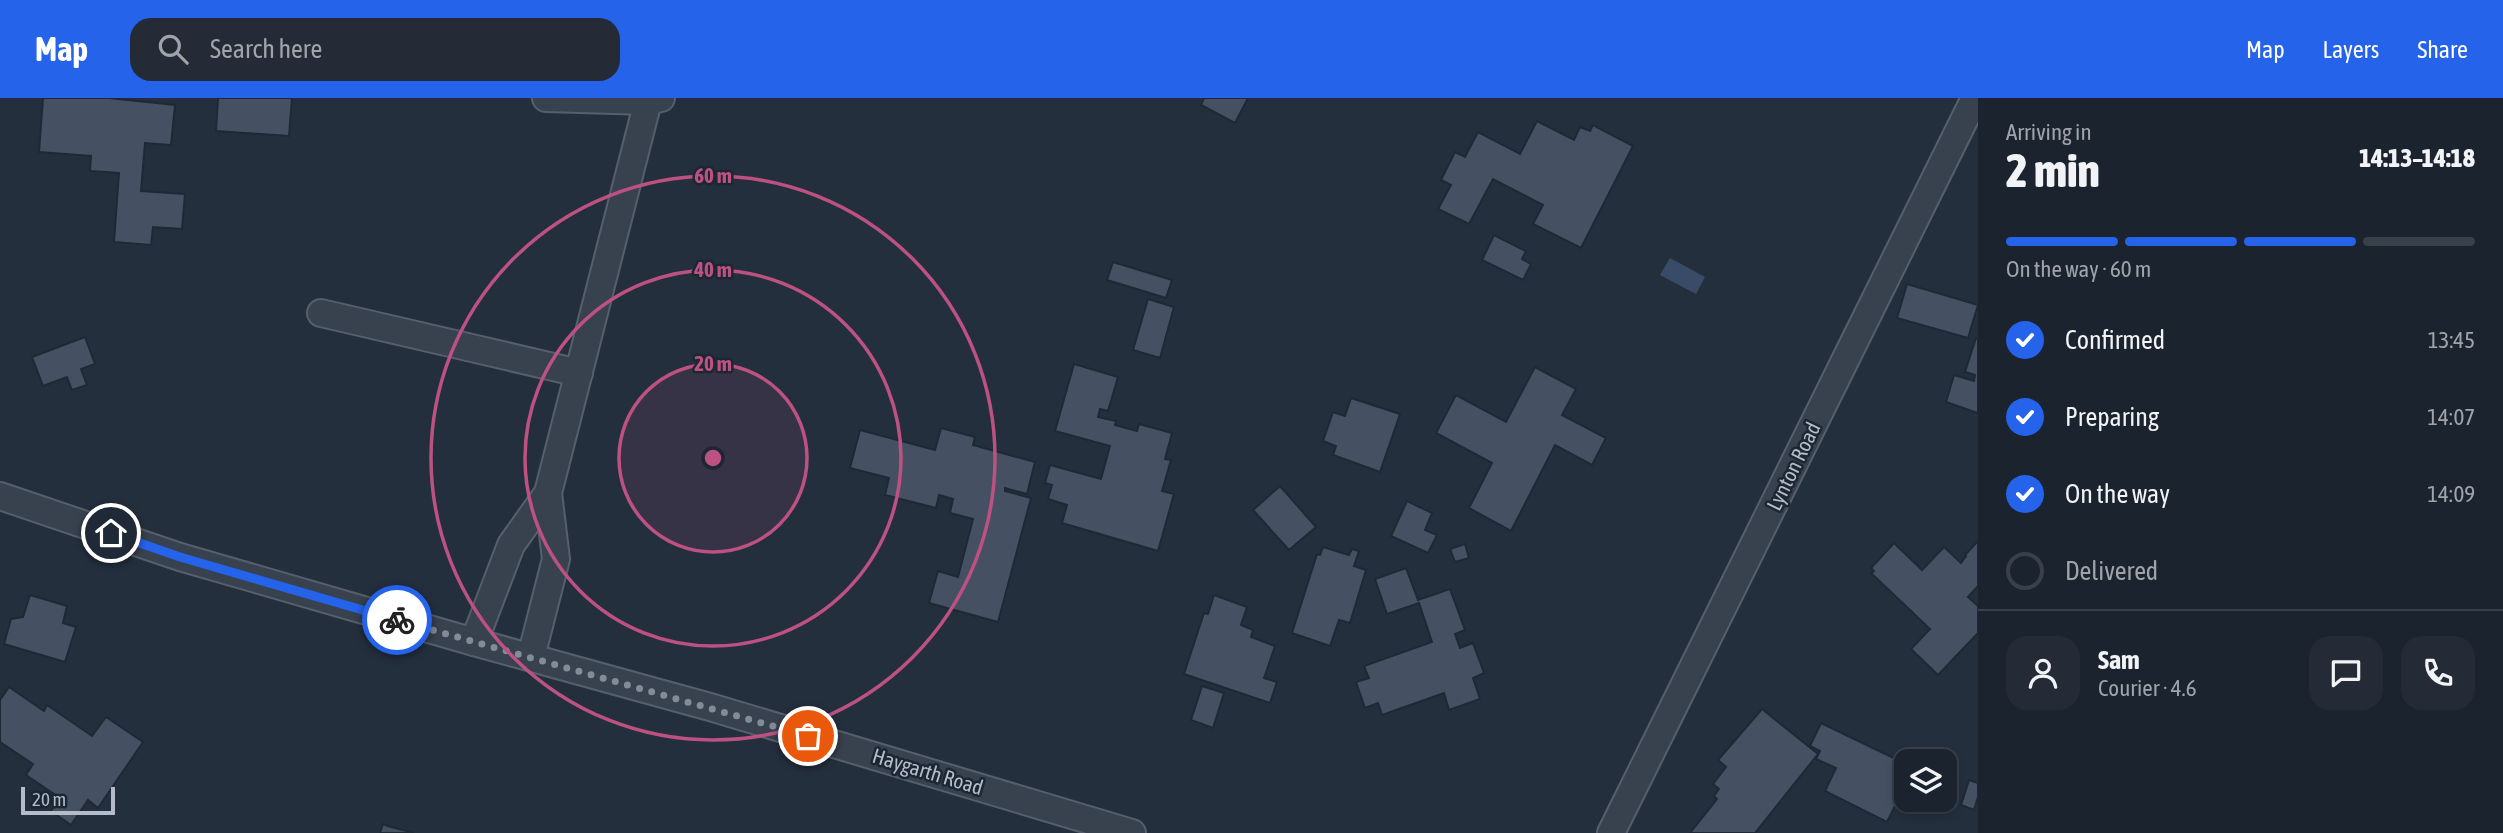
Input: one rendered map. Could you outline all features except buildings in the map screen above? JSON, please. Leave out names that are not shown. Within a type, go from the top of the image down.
[{"type":"street","points":[[474,642],[511,545],[548,493],[654,100],[546,98]]},
{"type":"street","name":"Lynton Road","points":[[1611,833],[1975,98]]},
{"type":"street","points":[[321,313],[579,373]]},
{"type":"street","points":[[531,657],[556,559],[548,493]]},
{"type":"street","name":"Haygarth Road","points":[[0,496],[180,557],[474,642],[710,706],[1132,833]]},
{"type":"water","points":[[1670,258],[1705,277],[1696,294],[1660,275]]},
{"type":"way so far","points":[[397,620],[710,706],[808,736]]},
{"type":"route","points":[[111,533],[180,557],[397,620]]}]
